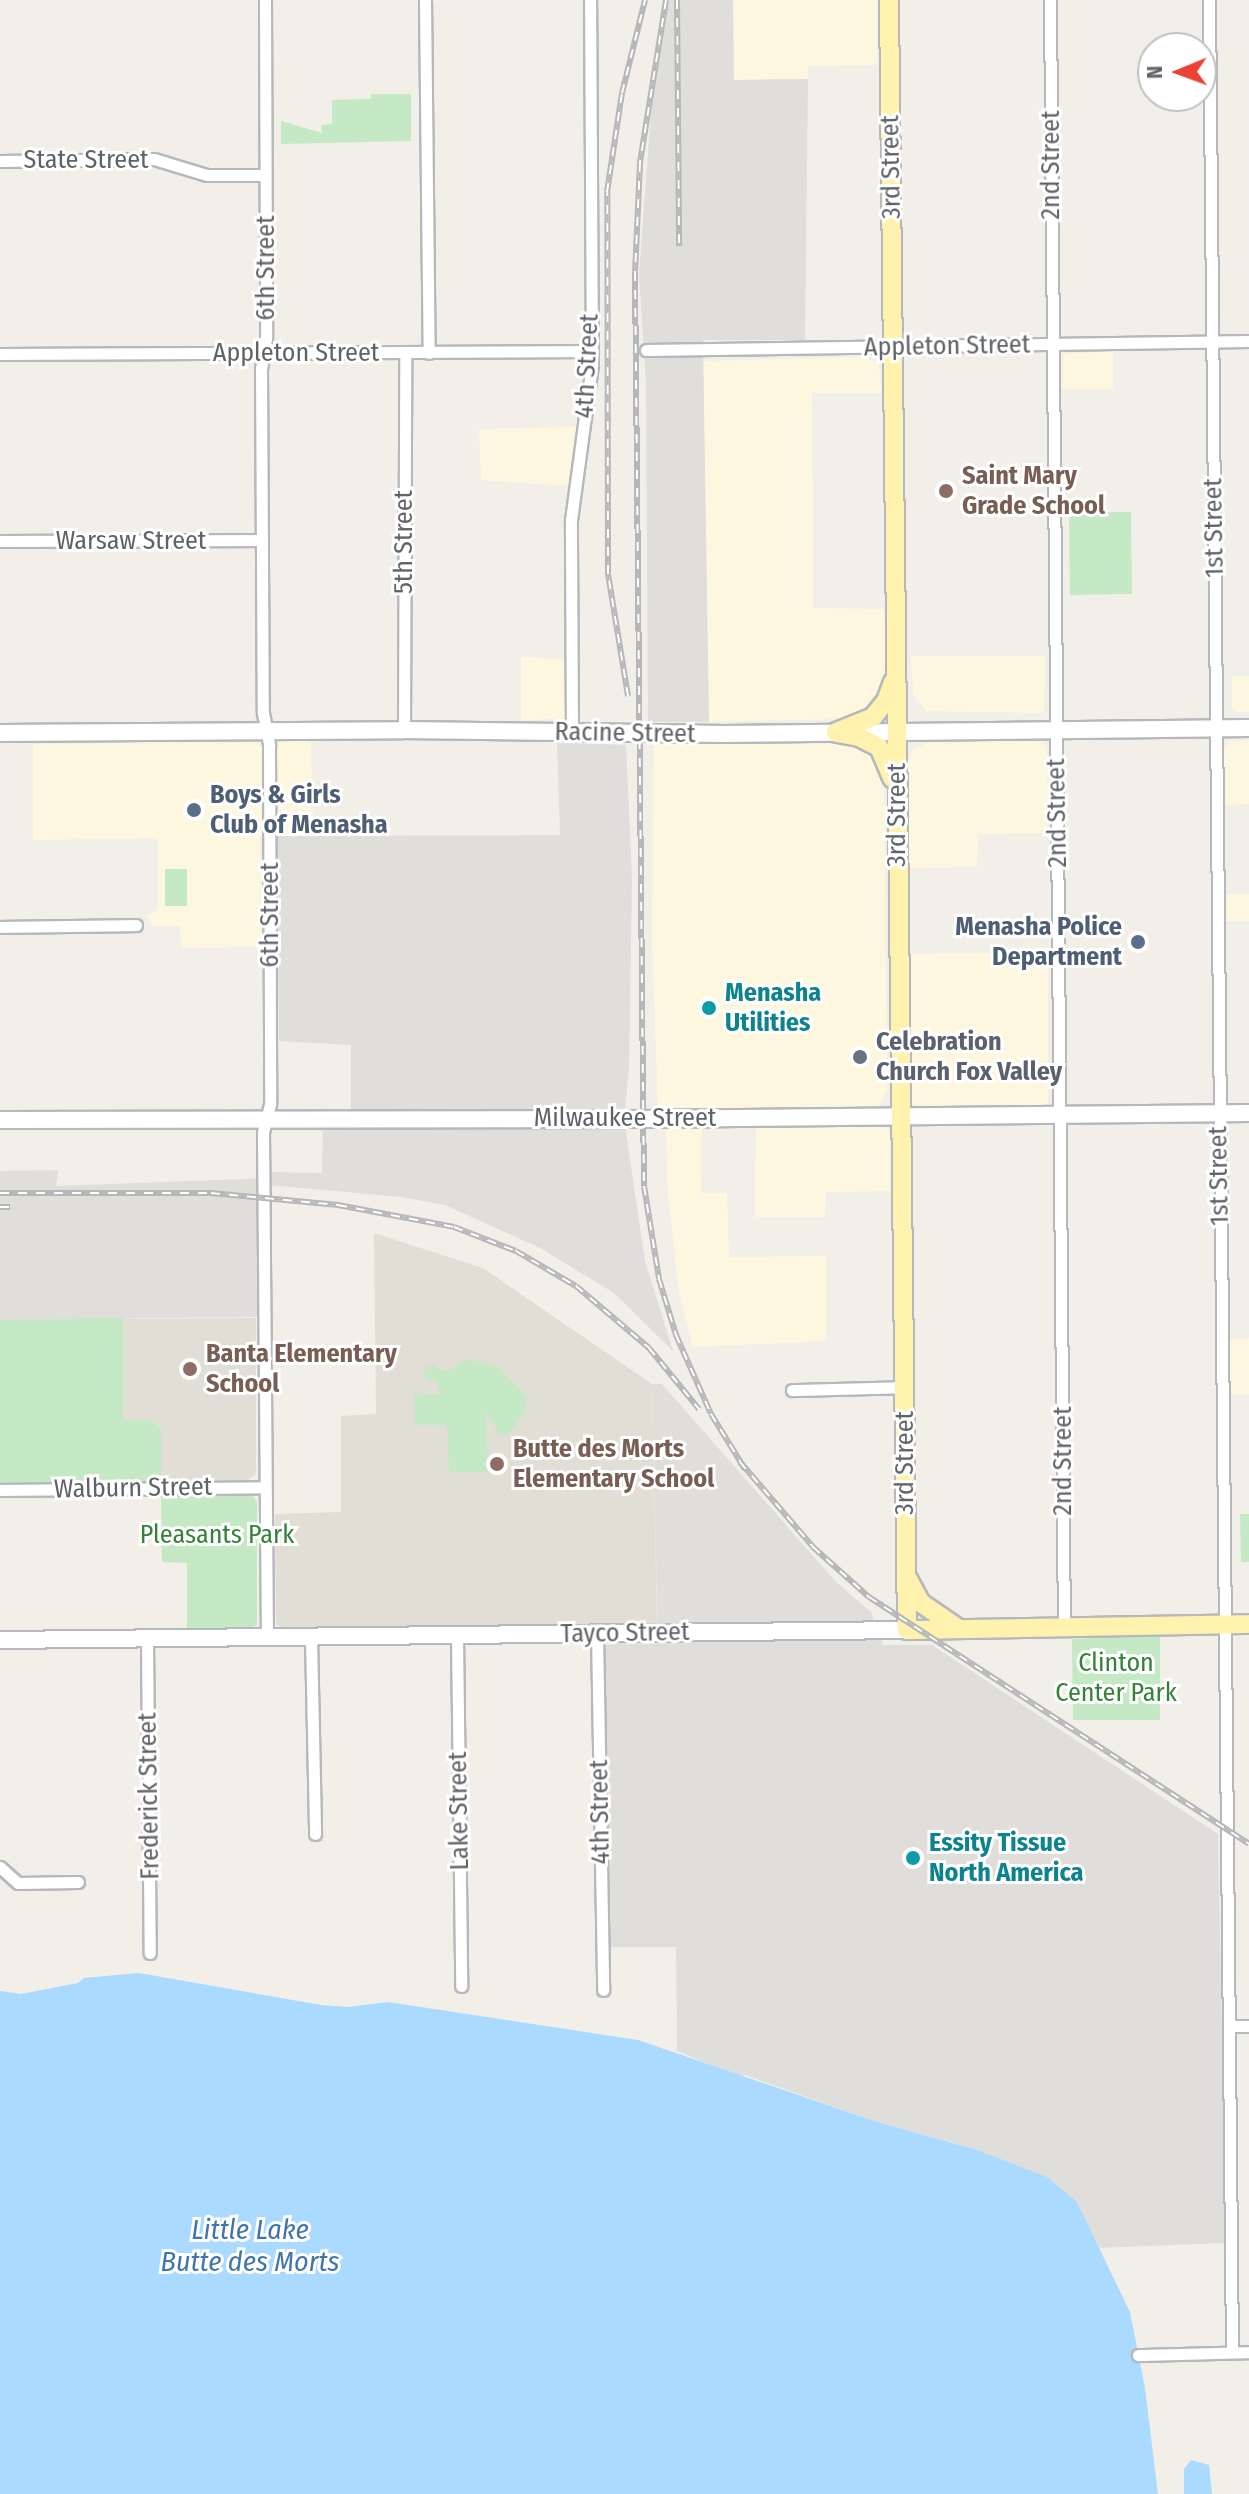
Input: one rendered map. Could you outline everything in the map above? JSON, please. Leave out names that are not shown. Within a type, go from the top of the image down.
[{"type":"main road","name":"3rd Street","points":[[889,0],[907,1630]]},
{"type":"main road","points":[[836,732],[866,722],[882,706],[889,693],[898,656]]},
{"type":"main road","points":[[836,732],[859,737],[879,747],[889,763],[897,800]]},
{"type":"main road","points":[[905,1573],[921,1603],[958,1629]]},
{"type":"main road","name":"Tayco Street","points":[[907,1630],[1249,1624]]},
{"type":"street","name":"6th Street","points":[[265,0],[262,540],[266,732],[269,745],[270,1038],[263,1132],[267,1637]]},
{"type":"street","points":[[425,0],[429,353]]},
{"type":"street","name":"4th Street","points":[[572,732],[571,520],[592,351],[590,0]]},
{"type":"street","name":"2nd Street","points":[[1050,0],[1064,1627]]},
{"type":"street","name":"1st Street","points":[[1209,0],[1232,2352]]},
{"type":"street","name":"State Street","points":[[0,161],[154,159],[207,175],[265,175]]},
{"type":"street","name":"Appleton Street","points":[[646,350],[1249,341]]},
{"type":"street","name":"Appleton Street","points":[[0,354],[592,351]]},
{"type":"street","name":"5th Street","points":[[404,730],[405,353]]},
{"type":"street","name":"Warsaw Street","points":[[0,541],[262,540]]},
{"type":"street","name":"Racine Street","points":[[0,733],[1249,728]]},
{"type":"street","points":[[0,927],[136,925]]},
{"type":"street","name":"Milwaukee Street","points":[[0,1120],[1249,1113]]},
{"type":"street","points":[[792,1390],[905,1387]]},
{"type":"street","name":"Walburn Street","points":[[0,1490],[265,1487]]},
{"type":"street","name":"Tayco Street","points":[[0,1640],[907,1630]]},
{"type":"street","name":"4th Street","points":[[597,1633],[603,1990]]},
{"type":"street","name":"Lake Street","points":[[457,1635],[461,1986]]},
{"type":"street","points":[[311,1637],[315,1834]]},
{"type":"street","name":"Frederick Street","points":[[147,1639],[150,1953]]},
{"type":"street","points":[[0,1867],[18,1883],[78,1882]]},
{"type":"street","points":[[1230,2026],[1249,2026]]},
{"type":"street","points":[[1138,2355],[1249,2352]]},
{"type":"shaded area","points":[[668,0],[733,0],[734,80],[808,79],[805,340],[703,340],[709,722],[648,722],[646,382],[639,275],[653,85]]},
{"type":"shaded area","points":[[733,0],[878,0],[877,65],[808,66],[808,79],[734,80]]},
{"type":"shaded area","points":[[1113,351],[1113,389],[1062,389],[1063,354]]},
{"type":"shaded area","points":[[862,357],[879,363],[881,393],[812,393],[813,608],[884,609],[885,677],[881,698],[863,713],[842,719],[709,722],[703,361]]},
{"type":"shaded area","points":[[576,427],[568,486],[481,480],[479,429]]},
{"type":"shaded area","points":[[911,656],[1045,656],[1044,713],[926,711],[913,694]]},
{"type":"shaded area","points":[[521,657],[564,659],[566,712],[563,718],[521,721]]},
{"type":"shaded area","points":[[1232,676],[1249,676],[1249,712],[1237,712],[1232,708]]},
{"type":"shaded area","points":[[1249,740],[1249,804],[1225,805],[1224,749],[1228,741]]},
{"type":"shaded area","points":[[311,741],[313,836],[260,836],[261,947],[181,948],[180,926],[152,926],[147,915],[158,910],[158,838],[33,840],[33,744]]},
{"type":"shaded area","points":[[1041,741],[1047,747],[1048,833],[978,834],[977,867],[909,868],[908,761],[913,749],[930,742]]},
{"type":"shaded area","points":[[557,742],[626,745],[632,880],[629,1068],[624,1119],[645,1261],[673,1351],[614,1293],[540,1248],[445,1205],[401,1197],[258,1184],[258,1317],[0,1320],[0,1171],[58,1170],[56,1186],[271,1178],[272,1172],[322,1173],[323,1118],[351,1117],[351,1045],[279,1041],[277,836],[560,835]]},
{"type":"shaded area","points":[[654,742],[849,744],[870,749],[884,767],[887,1091],[879,1106],[658,1109],[652,938]]},
{"type":"shaded area","points":[[1226,894],[1249,894],[1249,921],[1226,921]]},
{"type":"shaded area","points":[[1048,952],[1048,1105],[914,1106],[909,1098],[910,954]]},
{"type":"shaded area","points":[[665,1119],[702,1119],[701,1193],[727,1193],[729,1257],[826,1256],[826,1341],[693,1347],[679,1295],[668,1192]]},
{"type":"shaded area","points":[[883,1126],[890,1131],[890,1191],[826,1192],[825,1217],[755,1217],[756,1127]]},
{"type":"shaded area","name":"Butte des Morts Elementary School","points":[[374,1233],[483,1268],[652,1384],[657,1624],[281,1628],[276,1624],[275,1514],[341,1512],[341,1416],[376,1414]]},
{"type":"shaded area","name":"Banta Elementary School","points":[[256,1318],[256,1474],[248,1480],[161,1481],[160,1429],[152,1420],[123,1420],[123,1319]]},
{"type":"shaded area","points":[[1249,1338],[1249,1395],[1229,1395],[1229,1339]]},
{"type":"shaded area","points":[[652,1384],[662,1384],[836,1582],[871,1612],[883,1645],[932,1645],[1218,1834],[1226,2243],[1099,2248],[1090,2230],[977,2150],[874,2121],[745,2075],[739,2077],[677,2051],[676,1947],[610,1947],[604,1647],[611,1642],[658,1642]]},
{"type":"green space","points":[[371,94],[411,94],[411,141],[281,144],[281,121],[322,133],[321,125],[332,124],[332,100],[371,99]]},
{"type":"green space","points":[[1069,512],[1131,512],[1132,594],[1070,595]]},
{"type":"green space","points":[[165,869],[187,869],[187,906],[165,906]]},
{"type":"green space","name":"Pleasants Park","points":[[123,1318],[123,1420],[152,1420],[161,1429],[161,1481],[0,1483],[0,1320]]},
{"type":"green space","points":[[466,1359],[499,1367],[527,1397],[525,1411],[508,1436],[499,1434],[486,1412],[488,1472],[449,1472],[447,1425],[415,1425],[414,1395],[440,1394],[438,1382],[426,1378],[424,1368],[433,1365],[441,1371],[451,1369]]},
{"type":"green space","name":"Pleasants Park","points":[[161,1496],[253,1496],[257,1502],[257,1625],[249,1629],[187,1629],[187,1563],[162,1562]]},
{"type":"green space","points":[[1240,1514],[1249,1514],[1249,1562],[1241,1562]]},
{"type":"green space","name":"Clinton Center Park","points":[[1160,1635],[1160,1720],[1073,1720],[1072,1639]]},
{"type":"water","name":"Little Lake Butte des Morts","points":[[139,1973],[321,2005],[348,2007],[388,2002],[638,2040],[874,2121],[977,2150],[1047,2177],[1077,2202],[1130,2312],[1145,2388],[1158,2494],[0,2494],[0,1991],[21,1994],[78,1983],[84,1978]]},
{"type":"water","points":[[1191,2460],[1209,2465],[1212,2494],[1184,2494],[1184,2469]]},
{"type":"railway","points":[[628,696],[608,574],[607,192],[622,93],[645,0]]},
{"type":"railway","points":[[666,0],[640,163],[635,272],[644,1186],[659,1279],[676,1335],[711,1414],[745,1469]]},
{"type":"railway","points":[[677,0],[679,246]]},
{"type":"railway","points":[[0,1193],[211,1193],[338,1205],[454,1227],[516,1251],[576,1286],[649,1348],[699,1409]]},
{"type":"railway","points":[[0,1207],[10,1207]]},
{"type":"railway","points":[[740,1462],[813,1547],[869,1597],[1249,1844]]},
{"type":"place","name":"Saint Mary Grade School","points":[[946,491]]},
{"type":"place","name":"Boys & Girls Club of Menasha","points":[[194,810]]},
{"type":"place","name":"Menasha Police Department","points":[[1138,942]]},
{"type":"place","name":"Menasha Utilities","points":[[709,1008]]},
{"type":"place","name":"Celebration Church Fox Valley","points":[[860,1057]]},
{"type":"place","name":"Banta Elementary School","points":[[190,1369]]},
{"type":"place","name":"Butte des Morts Elementary School","points":[[497,1464]]},
{"type":"place","name":"Essity Tissue North America","points":[[913,1858]]}]
